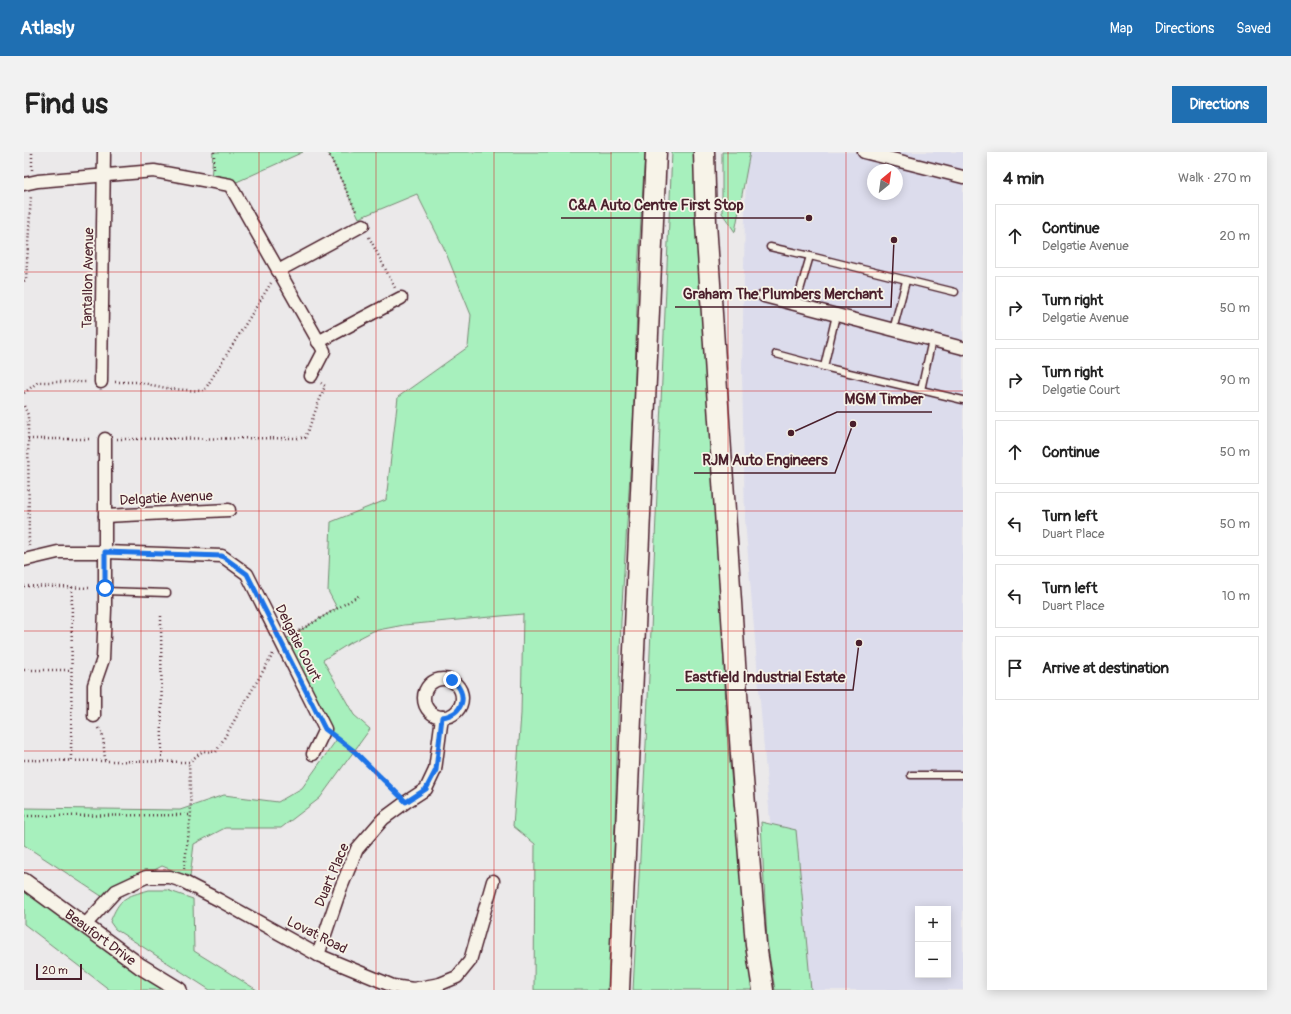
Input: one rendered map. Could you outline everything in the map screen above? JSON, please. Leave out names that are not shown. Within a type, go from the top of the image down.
[{"type":"highway","points":[[618,990],[656,152]]},
{"type":"highway","points":[[704,152],[706,223],[741,754],[756,945],[763,990]]},
{"type":"street","name":"Tantallon Avenue","points":[[101,382],[104,152]]},
{"type":"street","points":[[864,152],[963,177]]},
{"type":"street","points":[[28,183],[154,171],[230,185],[324,351],[311,376]]},
{"type":"street","points":[[278,271],[363,225]]},
{"type":"street","points":[[764,296],[963,348]]},
{"type":"street","points":[[318,342],[401,298]]},
{"type":"street","name":"Delgatie Avenue","points":[[94,716],[94,685],[103,659],[105,590],[105,439]]},
{"type":"street","name":"Delgatie Avenue","points":[[105,516],[229,510]]},
{"type":"street","points":[[26,559],[58,552],[105,552]]},
{"type":"street","name":"Delgatie Court","points":[[105,552],[222,556],[247,574],[325,729]]},
{"type":"street","name":"Duart Place","points":[[318,955],[340,890],[357,849],[383,819],[426,789],[436,770],[442,717]]},
{"type":"street","points":[[313,754],[325,729]]},
{"type":"street","name":"Lovat Road","points":[[84,926],[116,892],[146,877],[170,877],[182,881],[219,900],[318,955],[393,986],[414,989],[440,984],[457,977],[470,961],[493,881]]},
{"type":"street","name":"Beaufort Drive","points":[[24,881],[140,966],[179,990]]},
{"type":"lane","points":[[770,247],[955,292]]},
{"type":"lane","points":[[796,304],[810,256]]},
{"type":"lane","points":[[893,330],[906,280]]},
{"type":"lane","points":[[824,367],[836,315]]},
{"type":"lane","points":[[920,390],[932,340]]},
{"type":"lane","points":[[776,354],[963,400]]},
{"type":"lane","points":[[105,590],[167,593]]},
{"type":"lane","points":[[911,774],[963,774]]},
{"type":"path","points":[[24,281],[26,280],[28,183],[32,152]]},
{"type":"path","points":[[24,393],[38,382],[138,382],[171,390],[204,391],[278,271]]},
{"type":"path","points":[[28,439],[305,438],[326,386],[311,376]]},
{"type":"path","points":[[24,406],[28,416],[26,559]]},
{"type":"path","points":[[24,586],[72,587],[105,590]]},
{"type":"path","points":[[71,760],[72,587]]},
{"type":"path","points":[[24,760],[189,762],[203,751],[216,752],[281,642],[360,595]]},
{"type":"path","points":[[161,616],[162,761]]},
{"type":"path","points":[[24,670],[71,670]]},
{"type":"path","points":[[94,716],[103,737],[105,760]]},
{"type":"path","points":[[325,729],[354,751],[406,802]]},
{"type":"path","points":[[182,881],[191,815],[189,762]]},
{"type":"path","points":[[24,816],[191,815]]},
{"type":"shaded area","points":[[748,152],[963,152],[963,990],[793,990],[778,917],[745,520],[742,372],[746,163]]},
{"type":"green space","points":[[213,152],[303,152],[230,185],[211,181]]},
{"type":"green space","points":[[328,152],[645,152],[638,270],[634,408],[621,621],[610,990],[534,990],[535,844],[513,826],[521,714],[523,614],[404,625],[373,631],[323,660],[354,715],[370,729],[320,798],[281,828],[225,828],[194,844],[190,877],[162,866],[120,888],[109,901],[24,845],[24,808],[180,810],[224,795],[278,802],[302,788],[337,739],[325,729],[281,642],[337,608],[328,591],[331,522],[386,500],[398,397],[468,347],[471,315],[444,248],[417,194],[359,218]]},
{"type":"green space","points":[[672,152],[698,152],[728,745],[753,990],[633,990],[646,744]]},
{"type":"green space","points":[[722,152],[750,152],[735,232],[722,213]]},
{"type":"green space","points":[[761,822],[796,830],[811,990],[775,990],[767,942]]},
{"type":"green space","points":[[24,889],[120,962],[164,990],[110,990],[24,924]]},
{"type":"green space","points":[[149,890],[167,890],[193,899],[194,951],[257,990],[210,990],[115,929],[110,922],[120,903],[124,899],[134,894]]},
{"type":"place","name":"C&A Auto Centre First Stop","points":[[809,218]]},
{"type":"place","name":"Graham The Plumbers Merchant","points":[[894,240]]},
{"type":"place","name":"RJM Auto Engineers","points":[[853,424]]},
{"type":"place","name":"MGM Timber","points":[[791,433]]},
{"type":"place","name":"Eastfield Industrial Estate","points":[[859,643]]},
{"type":"route","points":[[105,588],[105,552],[222,556],[247,574],[325,729],[354,751],[406,802],[426,789],[436,770],[442,717],[449,716],[454,713],[459,709],[462,703],[461,690],[452,680]]}]
